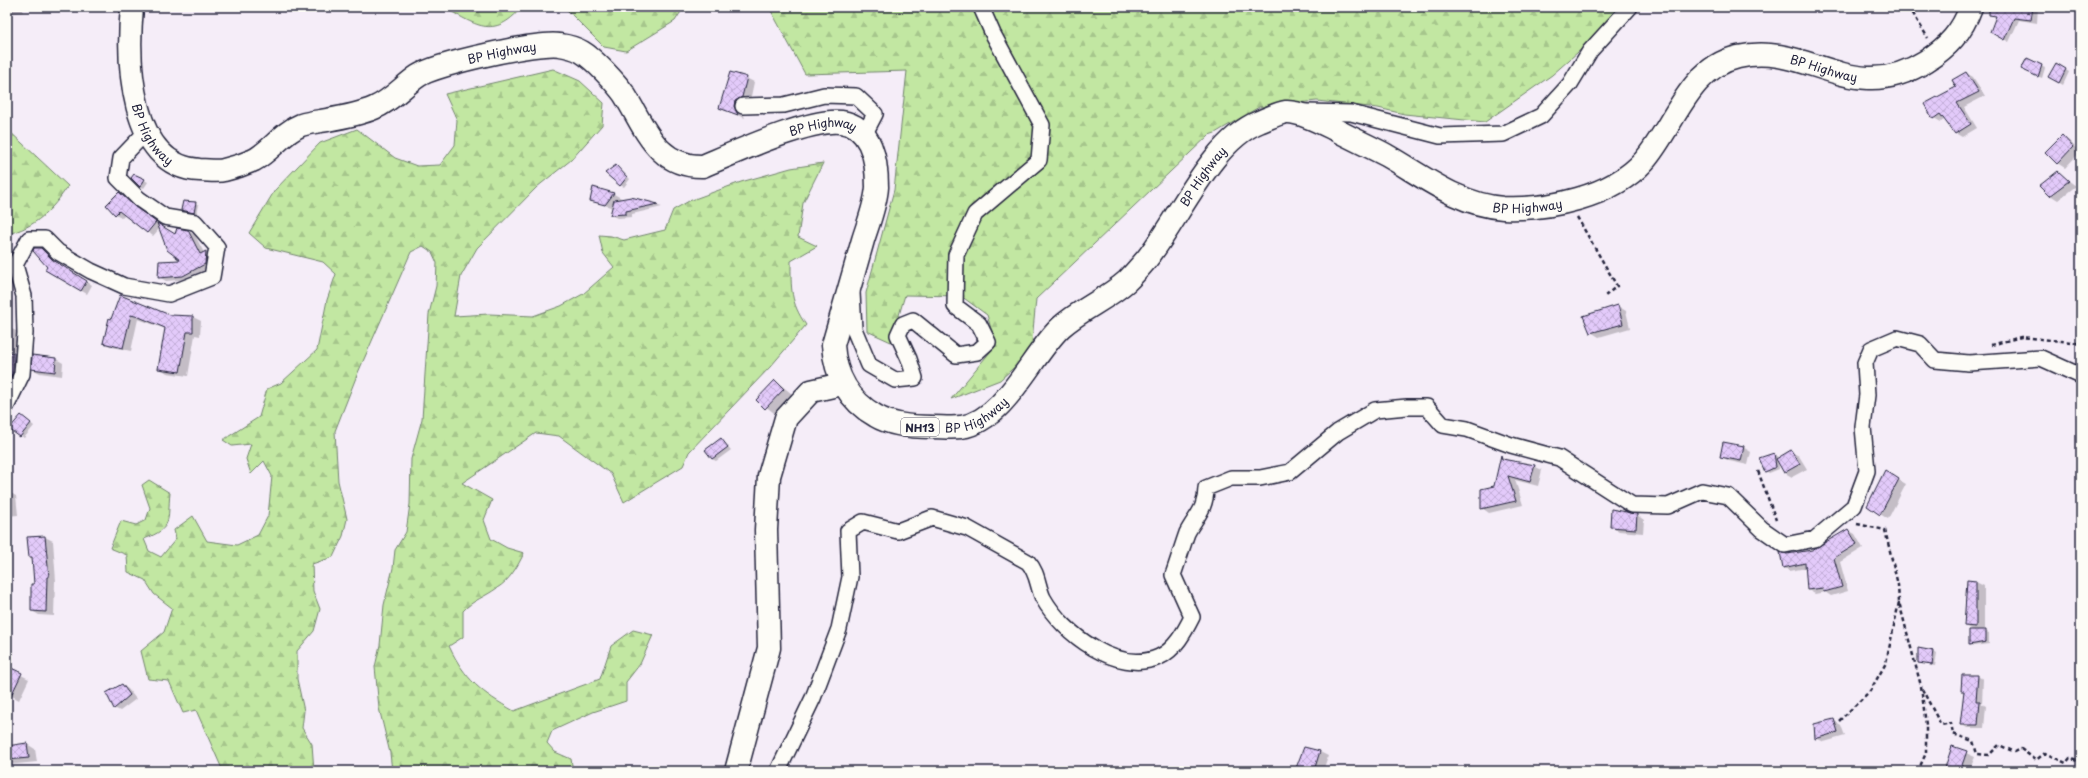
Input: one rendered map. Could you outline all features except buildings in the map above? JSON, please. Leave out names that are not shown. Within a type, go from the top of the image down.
[{"type":"main road","name":"BP Highway","points":[[132,7],[129,37],[131,68],[139,117],[146,132],[164,156],[176,164],[190,169],[222,171],[254,160],[301,125],[374,108],[388,100],[419,75],[429,70],[452,63],[535,46],[559,45],[582,52],[593,61],[623,93],[648,136],[663,153],[675,161],[689,166],[703,166],[802,128],[819,124],[841,122],[850,125],[864,135],[871,146],[875,158],[877,189],[833,345],[836,368],[842,384],[863,408],[889,422],[926,427],[962,427],[989,415],[1009,394],[1052,335],[1067,321],[1126,282],[1145,261],[1170,227],[1210,163],[1231,139],[1248,126],[1287,112],[1316,120],[1377,150],[1461,199],[1500,208],[1547,207],[1589,195],[1624,178],[1644,161],[1690,91],[1717,64],[1738,57],[1750,55],[1782,56],[1854,78],[1881,79],[1909,72],[1938,54],[1954,40],[1966,21],[1971,7]]},
{"type":"main road","points":[[736,771],[769,648],[766,530],[769,476],[786,418],[811,391],[842,384]]},
{"type":"street","points":[[851,282],[854,329],[870,365],[895,380],[915,378],[909,359],[898,335],[903,324],[913,320],[956,355],[977,352],[988,342],[979,324],[955,306],[956,256],[975,214],[1039,160],[1042,125],[993,34],[981,7]]},
{"type":"street","points":[[1287,112],[1351,113],[1440,136],[1503,134],[1541,116],[1570,84],[1590,51],[1630,7]]},
{"type":"street","points":[[743,106],[784,105],[824,95],[856,96],[875,114],[864,135]]},
{"type":"street","points":[[7,405],[22,374],[25,333],[24,296],[15,265],[29,238],[45,239],[58,252],[91,271],[124,286],[169,294],[212,277],[217,247],[195,222],[165,217],[139,199],[118,178],[121,158],[146,132]]},
{"type":"street","points":[[778,771],[814,698],[839,629],[850,577],[848,531],[863,522],[898,531],[932,518],[967,528],[1028,562],[1034,569],[1043,598],[1063,623],[1077,636],[1097,651],[1121,660],[1141,662],[1161,656],[1181,638],[1192,617],[1173,575],[1188,533],[1206,500],[1206,488],[1231,478],[1260,478],[1290,472],[1338,432],[1376,410],[1406,407],[1427,407],[1443,425],[1467,429],[1511,445],[1559,458],[1632,505],[1668,506],[1702,490],[1728,496],[1762,530],[1785,545],[1815,539],[1854,506],[1867,471],[1863,427],[1867,395],[1865,363],[1871,349],[1897,338],[1920,344],[1935,360],[1969,363],[2041,358],[2081,376]]},
{"type":"path","points":[[1909,7],[1938,54]]},
{"type":"path","points":[[2066,7],[2081,10]]},
{"type":"path","points":[[1569,201],[1616,286],[1605,296]]},
{"type":"path","points":[[1758,471],[1785,545]]},
{"type":"path","points":[[1854,523],[1885,530],[1898,585],[1899,602],[1921,686],[1926,725],[1926,753],[1918,771]]},
{"type":"path","points":[[1839,721],[1870,691],[1886,663],[1899,602]]},
{"type":"path","points":[[1921,686],[1941,724],[1951,722],[1953,734],[1972,741],[1977,754],[1989,755],[1999,745],[2015,752],[2021,749],[2036,760],[2045,753],[2066,763],[2070,758],[2081,764]]},
{"type":"green space","points":[[443,7],[522,7],[502,24],[484,26],[465,19]]},
{"type":"green space","points":[[564,7],[684,7],[675,21],[626,51],[604,47]]},
{"type":"green space","points":[[769,7],[1629,7],[1552,75],[1485,122],[1404,114],[1378,108],[1317,101],[1259,107],[1209,135],[1036,299],[1031,352],[1000,380],[951,399],[996,345],[987,315],[961,296],[905,295],[891,342],[867,331],[866,293],[894,190],[907,71],[805,74]]},
{"type":"green space","points":[[553,69],[580,81],[604,103],[602,125],[571,160],[537,187],[477,248],[461,276],[454,316],[489,314],[533,316],[561,306],[583,294],[614,267],[603,253],[599,235],[611,236],[624,240],[665,230],[673,210],[689,201],[741,182],[791,168],[823,163],[803,203],[798,237],[817,246],[791,261],[792,294],[797,309],[806,325],[771,366],[689,452],[683,466],[624,502],[611,474],[559,436],[536,433],[462,483],[492,500],[484,520],[491,539],[507,548],[524,553],[516,568],[501,585],[471,604],[463,611],[463,637],[449,646],[461,668],[468,677],[484,691],[514,711],[600,679],[611,646],[633,630],[653,635],[640,664],[626,682],[626,701],[593,712],[552,731],[547,743],[555,752],[571,759],[573,771],[392,771],[390,753],[379,708],[375,667],[380,645],[384,605],[393,568],[395,550],[406,532],[410,504],[411,459],[422,419],[429,314],[436,286],[437,263],[432,252],[423,246],[411,252],[357,375],[335,431],[338,481],[347,519],[343,536],[333,557],[312,564],[313,591],[320,609],[314,631],[297,651],[297,679],[304,711],[302,728],[312,744],[314,771],[223,771],[196,710],[183,713],[169,681],[148,679],[141,651],[164,632],[172,608],[154,594],[145,580],[128,572],[127,555],[110,548],[121,521],[136,525],[146,520],[150,508],[142,485],[149,480],[170,493],[168,517],[165,527],[154,535],[144,539],[149,551],[161,557],[176,539],[174,530],[193,516],[207,541],[237,545],[258,535],[268,516],[272,476],[264,461],[251,474],[246,459],[251,444],[232,446],[223,440],[259,417],[267,389],[281,383],[317,350],[327,300],[336,274],[323,262],[266,248],[249,233],[275,190],[320,143],[357,129],[395,158],[417,166],[440,165],[455,145],[457,120],[445,94]]},
{"type":"green space","points":[[7,129],[68,186],[49,210],[35,222],[7,234]]}]
